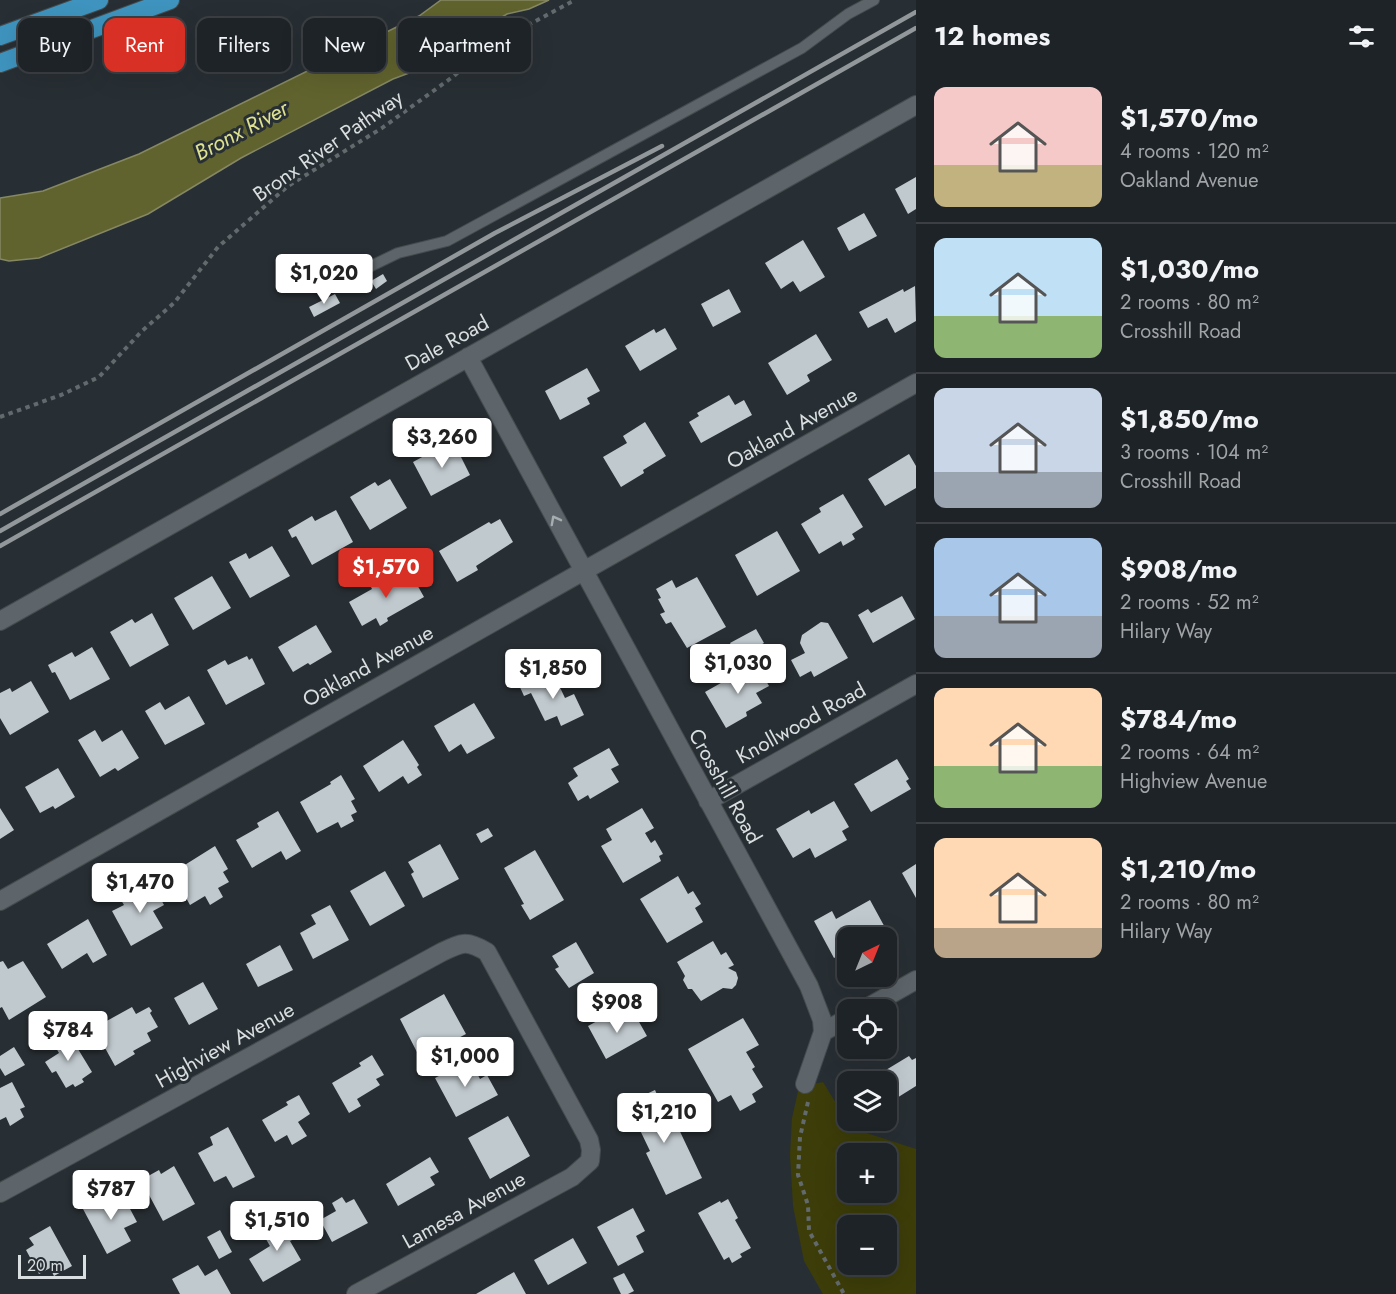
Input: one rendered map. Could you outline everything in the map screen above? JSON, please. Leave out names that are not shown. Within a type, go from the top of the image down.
[{"type":"highway","points":[[0,36],[99,0]]},
{"type":"highway","points":[[0,63],[170,0]]},
{"type":"street","name":"Dale Road","points":[[0,621],[916,105]]},
{"type":"street","name":"Crosshill Road","points":[[468,357],[809,986],[822,1020],[823,1032]]},
{"type":"street","name":"Oakland Avenue","points":[[0,901],[916,383]]},
{"type":"street","name":"Knollwood Road","points":[[708,801],[916,684]]},
{"type":"street","name":"Highview Avenue","points":[[0,1193],[458,944],[474,944],[487,952],[589,1140],[590,1161]]},
{"type":"street","points":[[882,999],[916,980]]},
{"type":"street","points":[[805,1084],[823,1032],[837,1024]]},
{"type":"street","name":"Lamesa Avenue","points":[[356,1294],[572,1177],[590,1161]]},
{"type":"lane","points":[[367,268],[398,253],[447,241],[802,48],[848,14],[874,0]]},
{"type":"path","name":"Bronx River Pathway","points":[[0,417],[61,395],[99,376],[142,331],[174,303],[218,246],[288,186],[382,128],[454,76],[487,47],[575,0]]},
{"type":"path","points":[[805,1084],[809,1098],[800,1137],[798,1175],[808,1205],[809,1231],[844,1294]]},
{"type":"shaded area","points":[[823,1082],[837,1105],[837,1131],[860,1131],[916,1149],[916,1294],[823,1294],[804,1261],[793,1206],[790,1155],[792,1118],[799,1087]]},
{"type":"water","points":[[441,0],[549,0],[500,18],[415,18]]},
{"type":"water","name":"Bronx River","points":[[398,26],[398,72],[412,72],[393,79],[241,158],[148,214],[39,258],[9,261],[0,259],[0,198],[43,191],[139,154],[305,72],[386,72],[386,32]]},
{"type":"building","points":[[916,177],[916,209],[908,214],[895,189]]},
{"type":"building","points":[[864,213],[877,236],[849,251],[837,228]]},
{"type":"building","points":[[803,240],[825,277],[800,292],[793,281],[781,289],[765,263]]},
{"type":"building","points":[[383,274],[387,281],[376,289],[371,281]]},
{"type":"building","points":[[915,286],[916,321],[895,333],[887,318],[868,328],[859,312],[903,289],[904,292]]},
{"type":"building","points":[[729,289],[741,312],[713,327],[701,304]]},
{"type":"building","points":[[335,294],[340,303],[314,317],[309,307]]},
{"type":"building","points":[[665,328],[677,349],[640,371],[625,346],[654,329],[656,333]]},
{"type":"building","points":[[816,334],[832,360],[807,375],[810,381],[787,395],[768,363]]},
{"type":"building","points":[[587,368],[600,391],[587,398],[590,404],[560,420],[545,391]]},
{"type":"building","points":[[729,395],[735,405],[744,400],[752,415],[701,443],[689,422],[699,416],[697,413]]},
{"type":"building","points":[[645,422],[666,456],[621,487],[603,457],[627,443],[623,436]]},
{"type":"building","points":[[454,443],[470,475],[431,496],[413,462]]},
{"type":"building","points":[[909,454],[916,466],[916,488],[885,506],[868,479]]},
{"type":"building","points":[[390,479],[407,508],[370,530],[350,497],[375,482],[378,486]]},
{"type":"building","points":[[843,494],[863,527],[852,534],[855,539],[843,546],[841,541],[819,554],[801,524],[821,512],[819,508]]},
{"type":"building","points":[[336,510],[353,542],[312,565],[296,536],[292,538],[288,530],[312,516],[315,521]]},
{"type":"building","points":[[500,519],[513,542],[476,566],[478,570],[457,582],[439,551],[489,522],[491,524]]},
{"type":"building","points":[[777,531],[800,571],[757,596],[735,555]]},
{"type":"building","points":[[272,546],[290,576],[250,598],[229,562],[246,553],[249,559]]},
{"type":"building","points":[[382,573],[389,586],[411,574],[424,597],[387,618],[388,621],[380,626],[376,618],[362,626],[349,602],[372,589],[368,581]]},
{"type":"building","points":[[212,576],[231,608],[193,630],[174,598]]},
{"type":"building","points":[[697,577],[726,627],[687,648],[671,622],[666,624],[660,614],[665,612],[656,589],[672,580],[676,588]]},
{"type":"building","points":[[902,596],[915,619],[873,643],[858,615],[868,609],[871,613]]},
{"type":"building","points":[[152,613],[169,645],[130,667],[110,632],[132,619],[135,623]]},
{"type":"building","points":[[821,622],[828,623],[848,658],[814,677],[811,671],[800,677],[791,660],[805,653],[800,643],[802,635]]},
{"type":"building","points":[[316,625],[332,652],[293,672],[278,647]]},
{"type":"building","points":[[756,629],[764,643],[738,658],[730,643]]},
{"type":"building","points":[[92,647],[110,679],[70,700],[55,672],[52,673],[48,665],[72,652],[75,657]]},
{"type":"building","points":[[247,656],[249,660],[252,658],[265,684],[226,705],[207,670],[225,660],[228,665]]},
{"type":"building","points":[[756,663],[769,686],[756,693],[762,703],[746,712],[747,716],[726,728],[705,692]]},
{"type":"building","points":[[537,676],[540,684],[555,677],[565,698],[574,694],[584,715],[561,726],[557,716],[545,721],[531,693],[524,696],[519,685]]},
{"type":"building","points":[[31,681],[49,712],[10,735],[0,718],[0,693],[10,688],[12,692]]},
{"type":"building","points":[[189,696],[205,724],[165,745],[145,711],[160,702],[165,710]]},
{"type":"building","points":[[474,703],[495,738],[467,754],[461,744],[449,752],[434,726]]},
{"type":"building","points":[[95,730],[102,742],[122,730],[139,758],[118,771],[115,768],[100,777],[78,740]]},
{"type":"building","points":[[403,740],[419,765],[417,767],[422,775],[408,784],[403,776],[379,792],[363,766]]},
{"type":"building","points":[[609,748],[619,765],[611,769],[619,782],[590,799],[588,795],[578,801],[568,783],[578,776],[573,768]]},
{"type":"building","points":[[897,759],[909,779],[906,781],[911,789],[871,812],[854,784]]},
{"type":"building","points":[[58,768],[75,797],[55,809],[53,806],[40,813],[25,787]]},
{"type":"building","points":[[341,775],[355,799],[351,801],[357,812],[351,815],[354,821],[341,828],[338,822],[317,833],[300,802],[331,784],[330,782]]},
{"type":"building","points":[[834,801],[849,827],[842,831],[847,840],[815,858],[810,848],[793,858],[776,829],[809,810],[811,814]]},
{"type":"building","points":[[0,808],[14,830],[0,839]]},
{"type":"building","points":[[642,808],[654,828],[645,833],[651,843],[655,840],[663,854],[659,856],[661,861],[623,883],[601,846],[612,840],[606,829]]},
{"type":"building","points":[[278,811],[301,851],[286,860],[281,851],[252,868],[236,840],[259,827],[257,823]]},
{"type":"building","points":[[488,828],[493,836],[481,843],[476,834]]},
{"type":"building","points":[[440,844],[459,879],[423,898],[411,874],[414,872],[408,862]]},
{"type":"building","points":[[215,846],[228,869],[223,872],[229,882],[218,888],[223,897],[210,905],[205,896],[190,905],[172,873]]},
{"type":"building","points":[[535,850],[564,900],[530,920],[504,868]]},
{"type":"building","points":[[916,864],[916,898],[902,873]]},
{"type":"building","points":[[385,871],[405,906],[370,926],[350,891]]},
{"type":"building","points":[[678,876],[688,894],[693,891],[701,904],[695,908],[703,922],[667,943],[640,899]]},
{"type":"building","points":[[152,883],[164,905],[153,911],[163,928],[131,946],[112,911],[124,905],[121,900]]},
{"type":"building","points":[[870,900],[885,927],[837,927],[837,956],[834,958],[814,921],[832,911],[836,919]]},
{"type":"building","points":[[330,905],[349,940],[313,959],[300,933],[316,924],[311,915]]},
{"type":"building","points":[[88,919],[107,955],[93,963],[87,953],[62,969],[47,944]]},
{"type":"building","points":[[713,941],[721,955],[726,952],[734,965],[728,968],[736,972],[738,978],[732,989],[723,988],[701,1001],[692,989],[688,989],[683,980],[685,976],[677,962]]},
{"type":"building","points":[[576,942],[594,973],[569,988],[555,969],[559,967],[552,956]]},
{"type":"building","points":[[280,945],[293,970],[258,987],[246,964]]},
{"type":"building","points":[[3,961],[8,969],[23,961],[46,997],[9,1020],[2,1007],[0,1008],[0,962]]},
{"type":"building","points":[[203,982],[218,1009],[189,1025],[174,998]]},
{"type":"building","points":[[444,994],[466,1034],[420,1058],[400,1019]]},
{"type":"building","points":[[132,1007],[136,1014],[149,1007],[158,1027],[147,1033],[151,1041],[133,1051],[135,1054],[115,1066],[94,1028]]},
{"type":"building","points":[[612,1013],[617,1023],[634,1013],[647,1036],[606,1059],[588,1026]]},
{"type":"building","points":[[743,1018],[759,1045],[746,1052],[755,1067],[752,1069],[763,1087],[752,1094],[756,1102],[740,1111],[731,1095],[718,1102],[688,1049]]},
{"type":"building","points":[[67,1031],[92,1072],[82,1079],[84,1082],[75,1087],[73,1084],[66,1088],[56,1071],[52,1073],[45,1062],[59,1053],[52,1041]]},
{"type":"building","points":[[14,1047],[25,1065],[5,1076],[0,1068],[0,1056]]},
{"type":"building","points":[[372,1055],[384,1075],[376,1079],[380,1085],[357,1099],[361,1106],[349,1113],[332,1083],[361,1066],[359,1063]]},
{"type":"building","points":[[909,1056],[912,1060],[916,1058],[916,1086],[897,1098],[897,1071],[884,1071]]},
{"type":"building","points":[[470,1060],[480,1079],[487,1075],[498,1095],[456,1117],[435,1078]]},
{"type":"building","points":[[12,1082],[25,1107],[20,1109],[24,1117],[10,1126],[6,1117],[0,1120],[0,1088]]},
{"type":"building","points":[[655,1090],[670,1124],[675,1121],[702,1178],[666,1195],[646,1153],[650,1151],[627,1103]]},
{"type":"building","points":[[299,1095],[310,1114],[298,1122],[307,1136],[292,1145],[287,1135],[275,1142],[262,1120],[288,1105],[286,1102]]},
{"type":"building","points":[[508,1116],[530,1156],[490,1179],[468,1138]]},
{"type":"building","points":[[228,1127],[255,1177],[233,1188],[226,1176],[214,1182],[198,1153],[213,1145],[210,1137]]},
{"type":"building","points":[[430,1157],[439,1172],[430,1177],[435,1185],[398,1206],[386,1184]]},
{"type":"building","points":[[174,1166],[195,1204],[163,1221],[141,1180],[159,1170],[161,1174]]},
{"type":"building","points":[[120,1190],[137,1222],[124,1228],[131,1241],[107,1254],[83,1209]]},
{"type":"building","points":[[342,1197],[346,1203],[354,1199],[368,1223],[332,1242],[320,1220],[336,1211],[332,1203]]},
{"type":"building","points":[[728,1199],[738,1218],[735,1220],[751,1248],[740,1254],[742,1257],[732,1263],[729,1257],[724,1260],[698,1213]]},
{"type":"building","points":[[633,1208],[645,1231],[636,1236],[644,1252],[618,1266],[597,1227]]},
{"type":"building","points":[[288,1219],[298,1237],[290,1241],[301,1260],[263,1282],[249,1259],[270,1246],[263,1234]]},
{"type":"building","points":[[50,1226],[72,1266],[54,1276],[50,1268],[39,1274],[26,1250],[34,1245],[29,1238]]},
{"type":"building","points":[[220,1230],[232,1252],[219,1259],[207,1237]]},
{"type":"building","points":[[573,1238],[587,1263],[548,1285],[534,1260]]},
{"type":"building","points":[[198,1265],[205,1276],[217,1269],[231,1294],[180,1294],[172,1279]]},
{"type":"building","points":[[514,1272],[526,1294],[476,1294]]},
{"type":"building","points":[[624,1273],[634,1291],[628,1294],[621,1294],[613,1278]]},
{"type":"railway","points":[[0,531],[916,12]]},
{"type":"railway","points":[[0,546],[916,28]]},
{"type":"railway","points":[[0,514],[495,233],[662,146]]}]
